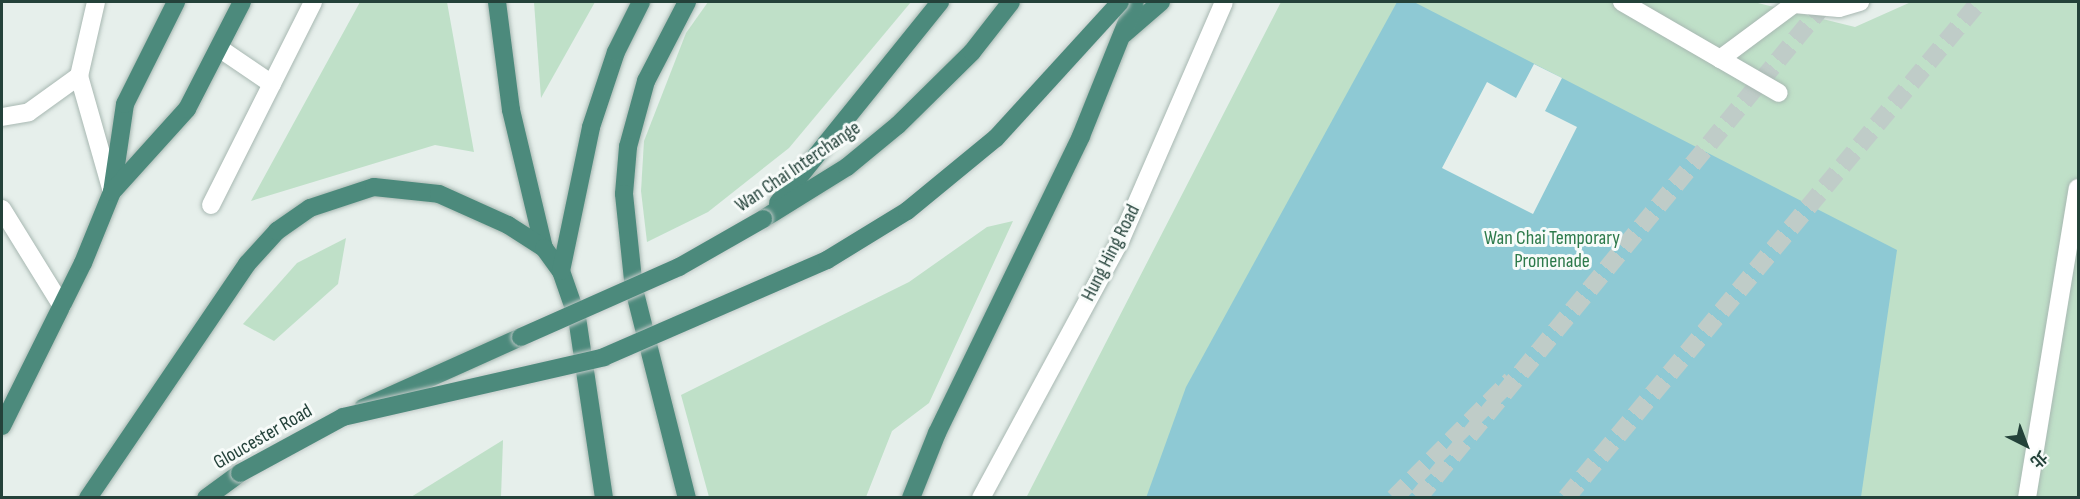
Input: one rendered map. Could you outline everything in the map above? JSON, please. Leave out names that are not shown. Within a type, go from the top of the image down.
[{"type":"highway","points":[[2,426],[62,306],[112,192],[125,104],[176,2]]},
{"type":"highway","points":[[112,192],[187,109],[242,2]]},
{"type":"highway","points":[[497,2],[512,110],[544,248]]},
{"type":"highway","points":[[561,271],[582,190],[591,127],[616,52],[641,2]]},
{"type":"highway","points":[[687,2],[646,81],[628,147],[624,194],[634,289],[687,498]]},
{"type":"highway","points":[[764,219],[940,2]]},
{"type":"highway","name":"Wan Chai Interchange","points":[[343,417],[679,267],[764,219],[847,167],[898,125],[972,52],[1011,2]]},
{"type":"highway","points":[[343,417],[604,357],[827,260],[907,211],[996,138],[1120,2]]},
{"type":"highway","points":[[911,498],[937,433],[1081,136],[1135,2]]},
{"type":"highway","points":[[1123,35],[1161,2]]},
{"type":"highway","points":[[87,498],[247,264],[278,231],[310,208],[342,194],[404,188],[462,200],[544,248],[561,271],[577,317],[604,498]]},
{"type":"highway","name":"Gloucester Road","points":[[206,498],[240,473],[343,417]]},
{"type":"street","points":[[96,2],[79,76],[112,192]]},
{"type":"street","points":[[211,205],[314,2]]},
{"type":"street","name":"Hung Hing Road","points":[[981,498],[1121,239],[1224,2]]},
{"type":"street","points":[[1622,2],[1779,93]]},
{"type":"street","points":[[1720,59],[1794,4],[1839,8],[1860,2]]},
{"type":"street","points":[[219,48],[272,84]]},
{"type":"street","points":[[2,117],[29,112],[79,76]]},
{"type":"street","points":[[2027,498],[2079,188]]},
{"type":"street","points":[[2,209],[31,250],[62,306]]},
{"type":"green space","points":[[360,2],[447,2],[474,152],[435,145],[251,201]]},
{"type":"green space","points":[[534,2],[595,2],[541,98]]},
{"type":"green space","points":[[708,2],[911,2],[789,148],[708,212],[647,242],[641,191],[644,141],[686,33]]},
{"type":"green space","name":"Wan Chai Temporary Promenade","points":[[1281,2],[1754,2],[1855,27],[1911,2],[2078,2],[2077,497],[1026,498]]},
{"type":"green space","points":[[1013,221],[929,403],[892,431],[866,497],[709,497],[681,395],[909,282],[987,227]]},
{"type":"green space","points":[[346,238],[338,284],[274,341],[243,324],[297,263]]},
{"type":"green space","points":[[503,440],[501,497],[411,497]]},
{"type":"water","points":[[1397,2],[1414,2],[1897,250],[1861,497],[1146,498],[1186,387]]},
{"type":"pier","points":[[1534,64],[1562,78],[1545,111],[1577,127],[1533,214],[1442,168],[1487,82],[1516,98]]},
{"type":"tunnel","points":[[1418,498],[1826,2]]},
{"type":"tunnel","points":[[1566,498],[1979,2]]},
{"type":"tunnel","points":[[1394,498],[1511,380]]}]
